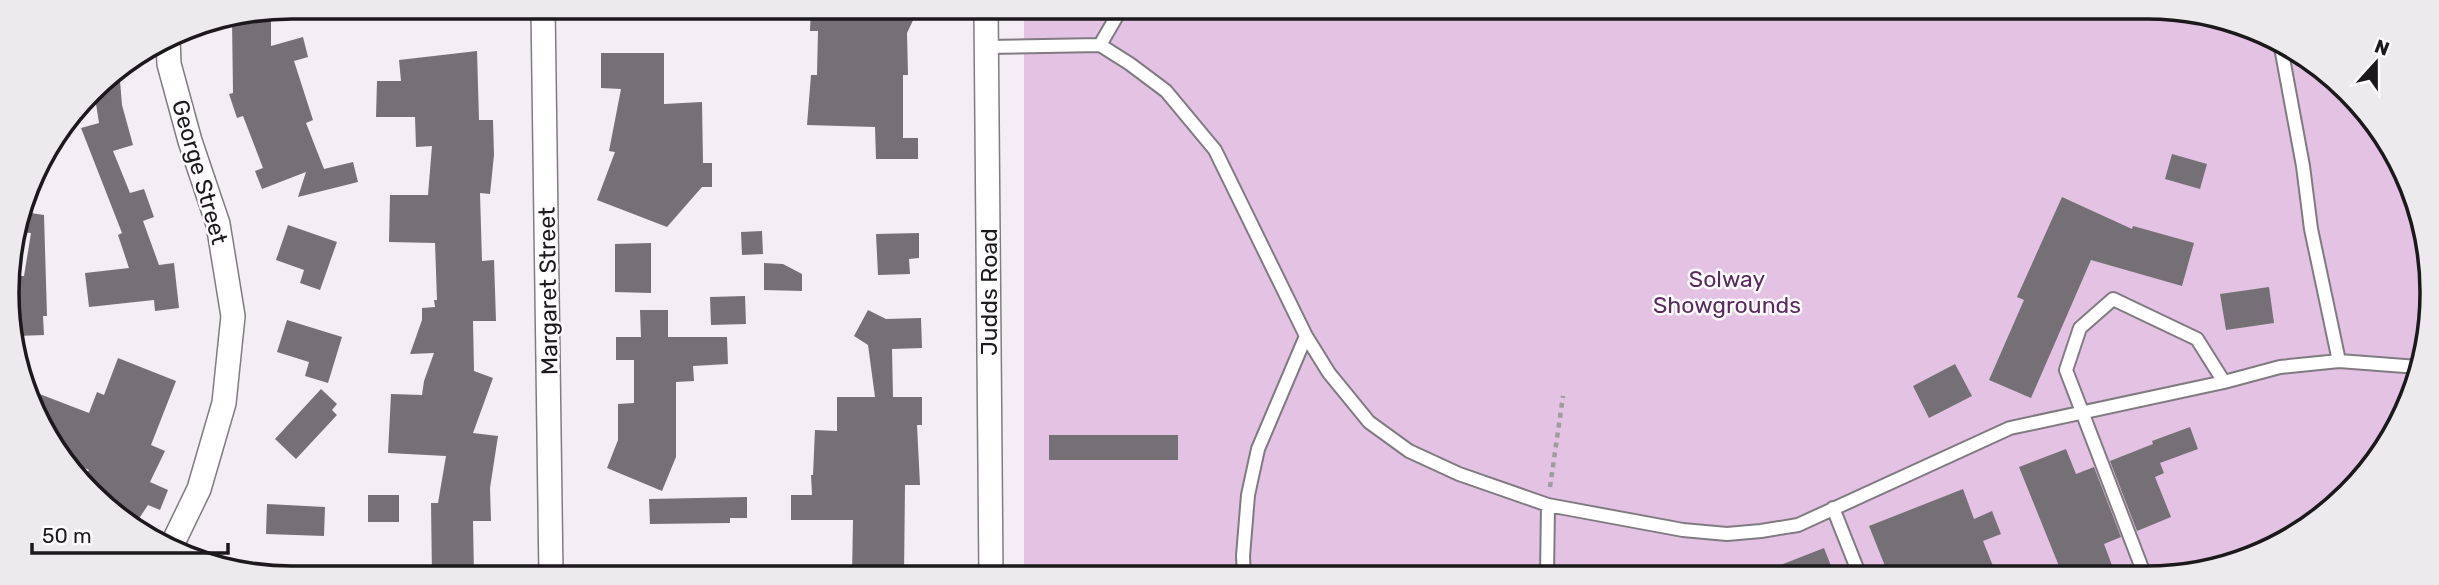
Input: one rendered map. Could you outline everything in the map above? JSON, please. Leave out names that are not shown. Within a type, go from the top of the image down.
[{"type":"street","name":"Margaret Street","points":[[543,19],[551,566]]},
{"type":"street","name":"Judds Road","points":[[986,19],[991,566]]},
{"type":"street","name":"George Street","points":[[168,49],[169,64],[190,141],[218,225],[233,316],[224,403],[199,489],[175,539]]},
{"type":"lane","points":[[1100,45],[1115,19]]},
{"type":"lane","points":[[987,47],[1100,45],[1166,91],[1215,150],[1306,336],[1329,373],[1369,422],[1409,450],[1459,474],[1548,505],[1683,530],[1727,534],[1761,531],[1797,525],[2010,428],[2224,382],[2280,367],[2339,361],[2409,366]]},
{"type":"lane","points":[[2283,56],[2303,166],[2311,229],[2339,361]]},
{"type":"lane","points":[[2141,566],[2066,370],[2080,328],[2113,299],[2197,339],[2224,382]]},
{"type":"lane","points":[[1244,566],[1248,495],[1258,449],[1306,336]]},
{"type":"lane","points":[[1547,566],[1548,505]]},
{"type":"lane","points":[[1833,508],[1856,566]]},
{"type":"path","points":[[1548,505],[1563,396]]},
{"type":"green space","name":"Solway Showgrounds","points":[[1024,19],[2146,19],[2200,25],[2267,47],[2298,65],[2340,99],[2374,141],[2392,172],[2410,222],[2417,257],[2420,292],[2414,346],[2399,397],[2383,429],[2352,473],[2327,498],[2298,520],[2251,545],[2200,560],[2146,566],[1024,566]]},
{"type":"building","points":[[811,19],[914,19],[907,33],[908,75],[903,75],[903,138],[918,138],[918,159],[876,159],[875,127],[807,125],[811,75],[817,75],[818,31],[810,31]]},
{"type":"building","points":[[271,20],[271,46],[303,37],[308,57],[294,61],[313,120],[306,123],[324,169],[353,162],[358,182],[298,197],[306,172],[262,189],[255,171],[263,168],[243,116],[237,118],[229,94],[233,93],[232,27]]},
{"type":"building","points":[[477,51],[479,120],[493,120],[494,155],[490,194],[480,193],[482,261],[494,260],[496,321],[473,321],[474,371],[493,378],[473,433],[498,436],[490,488],[491,521],[473,521],[474,566],[432,566],[431,503],[438,503],[446,456],[388,453],[391,394],[422,395],[434,353],[410,354],[422,320],[422,308],[435,307],[434,300],[437,300],[435,243],[389,242],[390,195],[428,195],[432,146],[416,147],[415,117],[376,117],[377,81],[401,81],[399,60]]},
{"type":"building","points":[[601,53],[664,53],[664,104],[702,102],[703,163],[712,163],[712,187],[702,187],[667,227],[597,200],[615,152],[609,151],[621,89],[601,88]]},
{"type":"building","points":[[120,81],[122,105],[133,145],[113,151],[130,193],[144,189],[154,217],[143,221],[159,265],[174,263],[179,308],[155,311],[154,300],[89,307],[85,273],[129,268],[118,235],[122,233],[81,128],[99,123],[96,102]]},
{"type":"building","points":[[2172,154],[2207,164],[2200,189],[2165,179]]},
{"type":"building","points":[[2062,197],[2132,229],[2133,226],[2194,243],[2182,286],[2091,260],[2031,398],[1989,380],[2024,300],[2017,297]]},
{"type":"building","points":[[32,213],[44,215],[47,316],[43,316],[44,335],[23,336],[20,276],[24,276],[31,233],[26,233]]},
{"type":"building","points":[[288,225],[337,242],[320,290],[300,283],[304,270],[276,260]]},
{"type":"building","points":[[762,231],[763,254],[742,255],[741,232]]},
{"type":"building","points":[[919,233],[919,258],[909,259],[910,274],[878,275],[876,234]]},
{"type":"building","points":[[651,243],[651,293],[615,292],[615,244]]},
{"type":"building","points":[[764,263],[783,264],[802,274],[802,291],[764,290]]},
{"type":"building","points":[[2269,287],[2274,323],[2226,330],[2220,294]]},
{"type":"building","points":[[745,296],[746,324],[711,325],[710,297]]},
{"type":"building","points":[[640,310],[668,310],[668,337],[727,337],[728,364],[693,366],[694,381],[676,382],[676,457],[662,491],[607,468],[618,440],[618,404],[634,403],[634,360],[616,360],[616,337],[641,337]]},
{"type":"building","points":[[868,310],[886,319],[921,318],[922,348],[892,349],[893,397],[922,397],[922,425],[917,425],[920,485],[905,485],[904,566],[852,566],[853,520],[791,520],[791,495],[812,495],[815,430],[837,431],[837,397],[875,397],[868,345],[854,336]]},
{"type":"building","points":[[287,320],[342,337],[328,383],[305,376],[309,362],[277,352]]},
{"type":"building","points":[[118,358],[176,381],[151,445],[165,451],[150,482],[168,490],[160,510],[148,505],[139,519],[112,498],[87,473],[89,470],[82,467],[65,444],[39,394],[89,413],[97,392],[104,395]]},
{"type":"building","points":[[1955,364],[1972,396],[1929,418],[1913,386]]},
{"type":"building","points":[[321,389],[337,404],[332,410],[337,415],[296,459],[275,439]]},
{"type":"building","points":[[2190,427],[2198,449],[2160,463],[2164,473],[2155,477],[2171,517],[2137,531],[2110,461]]},
{"type":"building","points":[[1049,435],[1178,435],[1178,460],[1049,460]]},
{"type":"building","points":[[2066,449],[2076,474],[2094,467],[2121,537],[2104,544],[2112,566],[2059,566],[2019,467]]},
{"type":"building","points":[[1963,489],[1974,519],[1992,511],[2001,534],[1983,541],[1993,566],[1885,566],[1869,526]]},
{"type":"building","points":[[368,495],[399,495],[399,522],[368,522]]},
{"type":"building","points":[[747,497],[747,518],[730,518],[730,523],[650,524],[649,499]]},
{"type":"building","points":[[267,504],[325,507],[324,536],[266,534]]},
{"type":"building","points":[[1824,548],[1831,566],[1778,566]]}]
